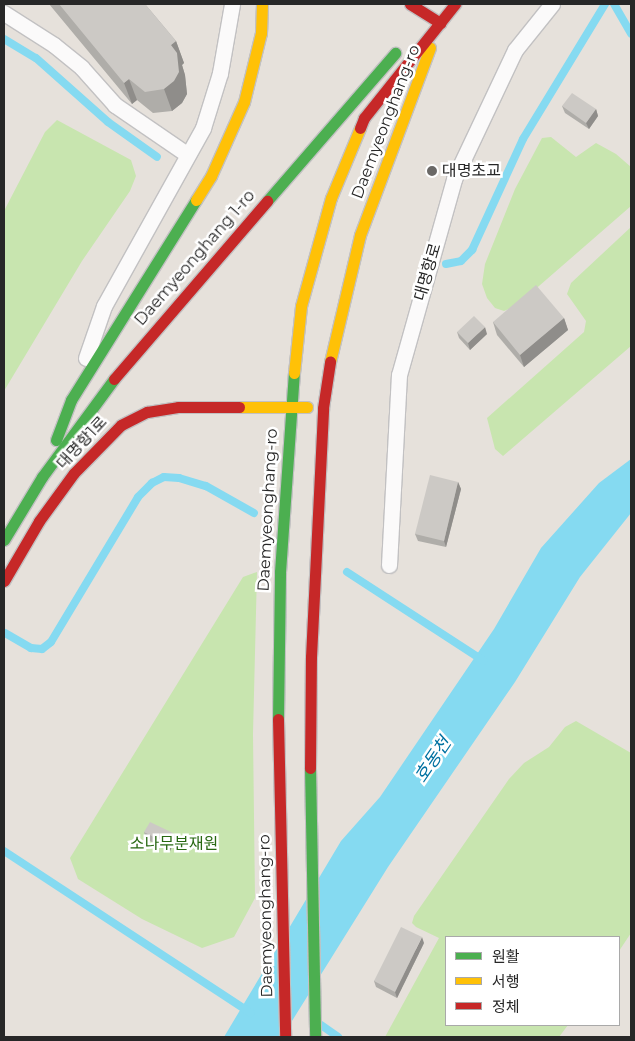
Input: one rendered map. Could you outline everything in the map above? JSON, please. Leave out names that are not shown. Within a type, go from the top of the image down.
[{"type":"main road","points":[[42,477],[71,400],[211,176],[244,102],[261,33],[262,4]]},
{"type":"main road","points":[[410,4],[440,23]]},
{"type":"main road","name":"Daemyeonghang-ro","points":[[285,1037],[281,883],[280,572],[290,406],[301,306],[331,198],[364,118],[455,4]]},
{"type":"main road","name":"Daemyeonghang-ro","points":[[315,1034],[310,840],[311,658],[323,408],[334,338],[360,235],[440,23]]},
{"type":"main road","name":"Daemyeonghang 1-ro","points":[[4,540],[42,477],[105,389],[385,63],[440,23]]},
{"type":"main road","name":"대명항1로","points":[[4,581],[39,521],[74,473],[121,425],[147,412],[178,407],[290,406],[323,408]]},
{"type":"lane","points":[[71,400],[104,306],[203,128],[220,73],[232,4]]},
{"type":"lane","name":"대명항로","points":[[389,565],[399,375],[454,179],[515,50],[552,4]]},
{"type":"lane","points":[[4,13],[54,45],[82,68],[116,105],[188,155]]},
{"type":"green space","points":[[57,120],[131,160],[136,176],[130,191],[82,261],[4,391],[4,211],[45,132]]},
{"type":"green space","points":[[551,137],[576,157],[596,143],[616,154],[631,167],[631,206],[516,306],[504,311],[495,308],[487,298],[482,284],[485,264],[515,189],[542,138]]},
{"type":"green space","points":[[631,227],[631,346],[503,456],[495,449],[487,418],[584,332],[586,321],[567,294],[571,283]]},
{"type":"green space","name":"소나무분재원","points":[[257,572],[253,734],[255,898],[234,937],[202,948],[142,919],[78,879],[70,858],[243,577]]},
{"type":"green space","points":[[576,721],[631,753],[631,933],[620,950],[620,936],[445,936],[445,1026],[567,1026],[559,1037],[385,1037],[439,938],[416,927],[412,923],[414,916],[509,779],[524,763],[549,747],[565,727]]},
{"type":"water","name":"호동천","points":[[631,459],[631,513],[580,577],[515,682],[388,867],[282,1037],[224,1037],[341,841],[380,797],[494,629],[541,548],[599,483]]},
{"type":"building","points":[[59,4],[145,4],[176,41],[171,45],[177,53],[179,72],[174,81],[164,89],[145,92],[129,79],[124,83]]},
{"type":"building","points":[[572,93],[596,109],[586,123],[562,106]]},
{"type":"building","points":[[536,285],[564,318],[520,355],[493,322]]},
{"type":"building","points":[[474,316],[485,327],[468,343],[457,332]]},
{"type":"building","points":[[430,475],[458,482],[444,541],[415,534]]},
{"type":"building","points":[[150,822],[173,833],[167,844],[144,832]]},
{"type":"building","points":[[401,927],[422,937],[395,992],[374,981]]},
{"type":"waterway","points":[[446,264],[461,261],[472,250],[523,139],[605,4]]},
{"type":"waterway","points":[[614,4],[631,33]]},
{"type":"waterway","points":[[4,39],[36,58],[108,122],[157,157]]},
{"type":"waterway","points":[[5,633],[31,648],[42,649],[51,642],[138,497],[152,483],[164,477],[179,478],[206,486],[254,513]]},
{"type":"waterway","points":[[347,572],[484,661]]},
{"type":"waterway","points":[[4,851],[251,1013]]},
{"type":"waterway","points":[[321,1025],[338,1037]]},
{"type":"traffic: fast","points":[[267,201],[395,53]]},
{"type":"traffic: fast","points":[[56,440],[71,400],[196,200]]},
{"type":"traffic: fast","points":[[278,719],[280,572],[294,373]]},
{"type":"traffic: fast","points":[[4,540],[42,477],[114,379]]},
{"type":"traffic: fast","points":[[310,768],[315,1037]]},
{"type":"traffic: slow","points":[[196,200],[211,176],[244,102],[261,33],[262,4]]},
{"type":"traffic: slow","points":[[330,362],[360,235],[430,48]]},
{"type":"traffic: slow","points":[[294,373],[301,306],[331,198],[360,128]]},
{"type":"traffic: slow","points":[[239,407],[307,407]]},
{"type":"traffic: jam","points":[[410,4],[440,23]]},
{"type":"traffic: jam","points":[[360,128],[364,118],[455,4]]},
{"type":"traffic: jam","points":[[114,379],[267,201]]},
{"type":"traffic: jam","points":[[310,768],[311,657],[323,408],[330,362]]},
{"type":"traffic: jam","points":[[4,581],[39,521],[74,473],[121,425],[147,412],[178,407],[239,407]]},
{"type":"traffic: jam","points":[[278,719],[285,1037]]},
{"type":"place","name":"대명초교","points":[[432,171]]}]
